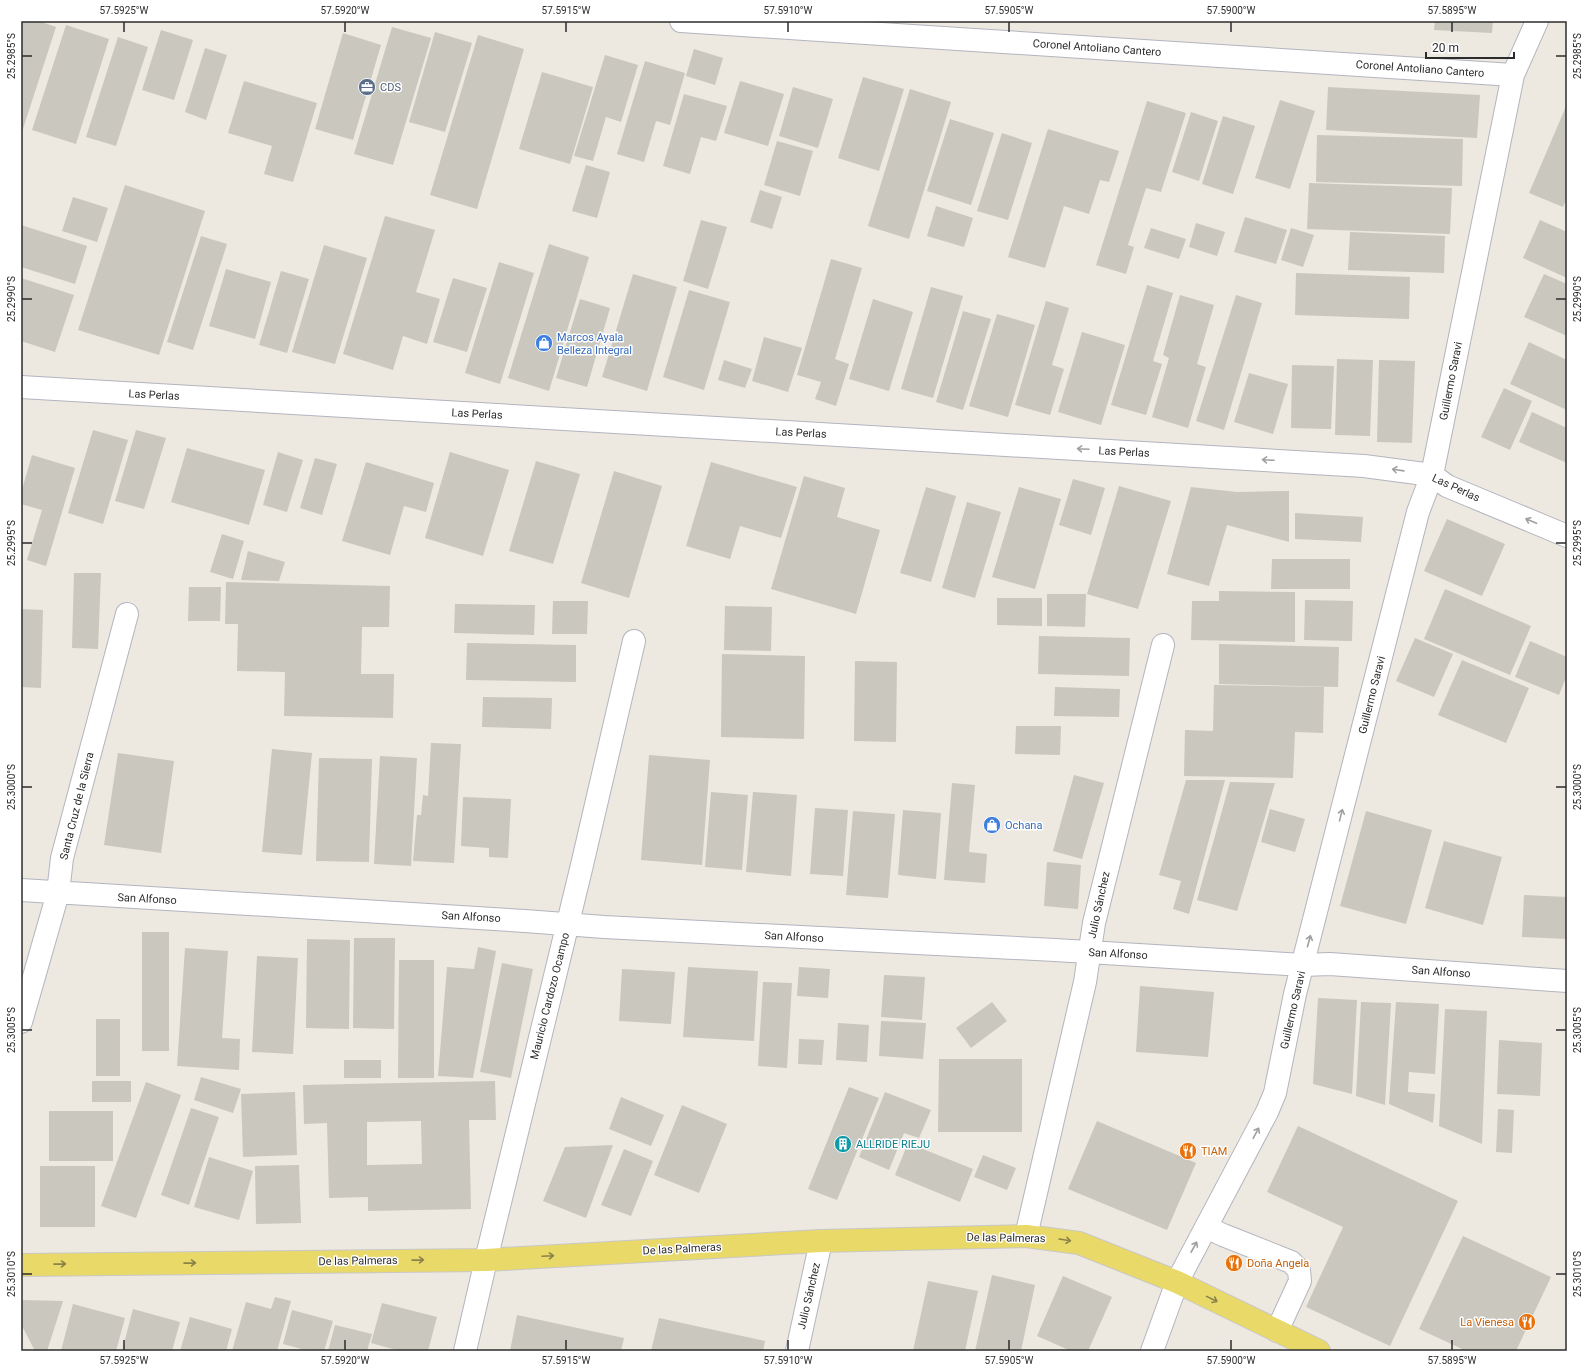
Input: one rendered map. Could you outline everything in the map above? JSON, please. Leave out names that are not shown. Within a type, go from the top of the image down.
[{"type":"main road","name":"De las Palmeras","points":[[21,1265],[486,1260],[821,1241],[1026,1236],[1079,1243],[1177,1282],[1319,1351]]},
{"type":"street","name":"Coronel Antoliano Cantero","points":[[681,21],[1513,75]]},
{"type":"street","name":"Guillermo Saravi","points":[[1152,1351],[1177,1282],[1267,1112],[1275,1093],[1295,994],[1418,512],[1432,475],[1513,75],[1537,21]]},
{"type":"street","name":"Las Perlas","points":[[21,387],[1348,465],[1432,475],[1447,486],[1567,536]]},
{"type":"street","name":"Santa Cruz de la Sierra","points":[[21,1022],[58,893],[62,858],[127,614]]},
{"type":"street","name":"Mauricio Cardozo Ocampo","points":[[466,1351],[486,1260],[634,642]]},
{"type":"street","name":"Julio Sánchez","points":[[1026,1236],[1085,982],[1088,952],[1094,923],[1163,645]]},
{"type":"street","name":"San Alfonso","points":[[21,890],[567,924],[1303,965],[1330,964],[1567,981]]},
{"type":"street","points":[[1206,1227],[1291,1262],[1299,1270],[1300,1281],[1277,1331]]},
{"type":"street","name":"Julio Sánchez","points":[[797,1351],[821,1241]]},
{"type":"building","points":[[21,21],[39,21],[56,27],[21,135]]},
{"type":"building","points":[[1435,21],[1493,21],[1492,33],[1434,30]]},
{"type":"building","points":[[66,25],[109,39],[76,144],[32,130]]},
{"type":"building","points":[[392,27],[431,38],[393,165],[354,154]]},
{"type":"building","points":[[161,30],[193,40],[174,100],[142,90]]},
{"type":"building","points":[[435,32],[472,43],[445,132],[409,122]]},
{"type":"building","points":[[343,33],[381,45],[353,140],[315,129]]},
{"type":"building","points":[[478,35],[524,49],[477,209],[430,195]]},
{"type":"building","points":[[118,37],[148,47],[116,146],[86,137]]},
{"type":"building","points":[[205,48],[227,55],[206,120],[185,112]]},
{"type":"building","points":[[694,49],[723,58],[715,85],[686,76]]},
{"type":"building","points":[[605,55],[638,65],[621,122],[606,117],[593,161],[574,156]]},
{"type":"building","points":[[645,61],[685,73],[670,125],[656,121],[644,162],[617,154]]},
{"type":"building","points":[[542,72],[593,87],[570,164],[519,149]]},
{"type":"building","points":[[863,77],[904,89],[879,171],[838,158]]},
{"type":"building","points":[[244,81],[317,103],[293,182],[264,174],[272,146],[228,133]]},
{"type":"building","points":[[740,81],[784,94],[768,146],[724,133]]},
{"type":"building","points":[[793,87],[833,99],[818,148],[779,136]]},
{"type":"building","points":[[1328,87],[1480,95],[1477,138],[1326,130]]},
{"type":"building","points":[[910,89],[951,102],[909,239],[868,226]]},
{"type":"building","points":[[684,94],[727,106],[716,141],[701,137],[690,174],[663,166]]},
{"type":"building","points":[[1280,100],[1315,111],[1290,189],[1255,178]]},
{"type":"building","points":[[1147,101],[1186,113],[1161,192],[1146,188],[1128,245],[1134,247],[1126,274],[1096,265]]},
{"type":"building","points":[[1567,104],[1567,198],[1563,207],[1529,193]]},
{"type":"building","points":[[1191,112],[1218,121],[1199,181],[1172,172]]},
{"type":"building","points":[[1223,116],[1255,126],[1233,194],[1202,184]]},
{"type":"building","points":[[950,119],[994,133],[971,205],[927,191]]},
{"type":"building","points":[[1048,129],[1119,151],[1109,182],[1100,180],[1089,214],[1064,206],[1045,268],[1008,257]]},
{"type":"building","points":[[1002,133],[1032,143],[1008,220],[977,211]]},
{"type":"building","points":[[1317,135],[1463,139],[1462,186],[1316,182]]},
{"type":"building","points":[[777,141],[813,151],[800,196],[764,185]]},
{"type":"building","points":[[586,165],[610,172],[597,218],[572,211]]},
{"type":"building","points":[[1309,183],[1452,188],[1450,234],[1307,229]]},
{"type":"building","points":[[125,185],[205,211],[159,355],[78,330]]},
{"type":"building","points":[[760,190],[782,197],[772,229],[750,222]]},
{"type":"building","points":[[73,197],[108,208],[97,242],[62,231]]},
{"type":"building","points":[[936,206],[973,218],[964,247],[927,236]]},
{"type":"building","points":[[385,216],[435,230],[416,292],[440,299],[427,344],[403,336],[393,370],[343,354]]},
{"type":"building","points":[[1245,217],[1287,230],[1276,264],[1234,252]]},
{"type":"building","points":[[701,220],[727,227],[708,289],[683,281]]},
{"type":"building","points":[[1540,220],[1567,232],[1567,278],[1523,258]]},
{"type":"building","points":[[1196,223],[1225,232],[1217,256],[1189,247]]},
{"type":"building","points":[[21,225],[87,246],[75,284],[21,267]]},
{"type":"building","points":[[1151,228],[1186,239],[1179,259],[1144,248]]},
{"type":"building","points":[[1291,228],[1314,235],[1303,267],[1281,260]]},
{"type":"building","points":[[1350,232],[1445,236],[1444,273],[1348,270]]},
{"type":"building","points":[[201,236],[227,244],[193,350],[167,342]]},
{"type":"building","points":[[549,244],[589,257],[549,391],[508,378]]},
{"type":"building","points":[[324,245],[367,258],[335,364],[292,352]]},
{"type":"building","points":[[831,259],[862,268],[835,359],[849,364],[836,406],[815,399],[821,382],[797,375]]},
{"type":"building","points":[[499,262],[534,273],[500,384],[465,373]]},
{"type":"building","points":[[226,269],[271,282],[255,339],[209,326]]},
{"type":"building","points":[[281,271],[309,279],[287,353],[259,345]]},
{"type":"building","points":[[1296,273],[1410,277],[1409,319],[1295,315]]},
{"type":"building","points":[[633,274],[677,287],[647,391],[602,377]]},
{"type":"building","points":[[1544,274],[1567,284],[1567,336],[1524,317]]},
{"type":"building","points":[[21,278],[74,295],[55,352],[21,341]]},
{"type":"building","points":[[453,278],[487,288],[467,352],[433,342]]},
{"type":"building","points":[[1147,285],[1173,293],[1153,361],[1162,364],[1146,415],[1111,405]]},
{"type":"building","points":[[931,287],[963,296],[933,398],[901,389]]},
{"type":"building","points":[[689,290],[730,302],[704,390],[663,377]]},
{"type":"building","points":[[1180,295],[1214,305],[1197,364],[1206,367],[1188,428],[1152,417],[1169,358],[1163,355]]},
{"type":"building","points":[[1236,295],[1262,303],[1224,430],[1196,421]]},
{"type":"building","points":[[580,299],[610,308],[587,387],[556,378]]},
{"type":"building","points":[[873,299],[913,312],[889,391],[849,379]]},
{"type":"building","points":[[1046,301],[1069,308],[1052,365],[1064,369],[1050,415],[1015,405]]},
{"type":"building","points":[[963,311],[991,319],[963,410],[936,402]]},
{"type":"building","points":[[997,314],[1035,325],[1008,417],[969,406]]},
{"type":"building","points":[[1082,332],[1125,345],[1101,425],[1058,412]]},
{"type":"building","points":[[764,337],[802,348],[788,392],[752,381]]},
{"type":"building","points":[[1529,342],[1567,360],[1567,410],[1510,384]]},
{"type":"building","points":[[1337,359],[1373,360],[1370,436],[1335,435]]},
{"type":"building","points":[[724,360],[752,369],[745,388],[718,380]]},
{"type":"building","points":[[1379,360],[1415,361],[1412,443],[1377,442]]},
{"type":"building","points":[[1292,365],[1334,366],[1331,429],[1291,428]]},
{"type":"building","points":[[1249,373],[1288,384],[1273,434],[1234,422]]},
{"type":"building","points":[[1504,388],[1532,401],[1510,450],[1481,437]]},
{"type":"building","points":[[1532,412],[1567,428],[1567,463],[1519,442]]},
{"type":"building","points":[[93,430],[128,440],[103,524],[68,513]]},
{"type":"building","points":[[136,430],[166,438],[144,509],[115,501]]},
{"type":"building","points":[[187,448],[265,470],[249,525],[171,502]]},
{"type":"building","points":[[278,452],[303,460],[287,512],[263,505]]},
{"type":"building","points":[[450,452],[509,470],[483,556],[425,538]]},
{"type":"building","points":[[32,455],[75,468],[46,566],[27,560],[42,510],[21,504],[21,493]]},
{"type":"building","points":[[315,458],[337,464],[322,515],[300,508]]},
{"type":"building","points":[[536,461],[580,474],[553,564],[509,551]]},
{"type":"building","points":[[366,462],[434,483],[426,512],[404,506],[390,555],[342,541]]},
{"type":"building","points":[[711,462],[797,487],[781,538],[740,526],[730,559],[686,546]]},
{"type":"building","points":[[614,471],[662,486],[629,598],[581,583]]},
{"type":"building","points":[[804,476],[845,488],[837,517],[880,530],[856,614],[771,589]]},
{"type":"building","points":[[1073,479],[1105,488],[1091,535],[1059,525]]},
{"type":"building","points":[[1119,486],[1171,501],[1138,609],[1087,594]]},
{"type":"building","points":[[926,487],[956,496],[931,582],[900,573]]},
{"type":"building","points":[[1019,487],[1061,499],[1035,589],[992,577]]},
{"type":"building","points":[[1191,487],[1237,492],[1289,491],[1289,542],[1227,525],[1209,586],[1167,574]]},
{"type":"building","points":[[967,502],[1001,512],[975,598],[942,588]]},
{"type":"building","points":[[1295,513],[1363,517],[1361,542],[1295,539]]},
{"type":"building","points":[[1447,519],[1505,544],[1482,596],[1424,571]]},
{"type":"building","points":[[222,534],[244,541],[233,579],[210,572]]},
{"type":"building","points":[[248,551],[285,562],[279,581],[241,580]]},
{"type":"building","points":[[1272,559],[1350,559],[1350,589],[1271,589]]},
{"type":"building","points":[[74,573],[101,573],[98,649],[72,648]]},
{"type":"building","points":[[226,582],[390,586],[389,627],[362,627],[361,674],[394,674],[393,718],[284,716],[285,672],[237,671],[238,624],[225,624]]},
{"type":"building","points":[[189,587],[221,587],[220,621],[188,621]]},
{"type":"building","points":[[1445,589],[1531,626],[1510,675],[1424,639]]},
{"type":"building","points":[[1219,591],[1295,592],[1295,642],[1191,640],[1192,601],[1219,601]]},
{"type":"building","points":[[1047,594],[1086,594],[1085,627],[1047,626]]},
{"type":"building","points":[[997,598],[1042,598],[1042,626],[997,625]]},
{"type":"building","points":[[1305,600],[1353,601],[1352,641],[1304,640]]},
{"type":"building","points":[[553,601],[588,601],[587,634],[552,634]]},
{"type":"building","points":[[455,604],[535,605],[534,635],[454,633]]},
{"type":"building","points":[[725,606],[772,607],[771,651],[724,650]]},
{"type":"building","points":[[21,609],[43,610],[41,688],[21,687]]},
{"type":"building","points":[[1039,636],[1130,638],[1129,676],[1038,674]]},
{"type":"building","points":[[1415,638],[1453,654],[1434,697],[1396,681]]},
{"type":"building","points":[[1530,641],[1567,657],[1567,675],[1559,695],[1515,677]]},
{"type":"building","points":[[467,643],[576,645],[576,682],[466,680]]},
{"type":"building","points":[[1219,644],[1339,647],[1338,687],[1219,684]]},
{"type":"building","points":[[722,654],[805,656],[804,739],[721,737]]},
{"type":"building","points":[[1462,660],[1529,688],[1506,743],[1438,715]]},
{"type":"building","points":[[855,661],[897,662],[896,742],[854,741]]},
{"type":"building","points":[[1214,685],[1324,687],[1323,733],[1295,732],[1293,778],[1184,776],[1185,730],[1213,731]]},
{"type":"building","points":[[1055,687],[1120,689],[1119,717],[1054,716]]},
{"type":"building","points":[[483,697],[552,698],[551,729],[482,727]]},
{"type":"building","points":[[1016,726],[1061,726],[1060,755],[1015,754]]},
{"type":"building","points":[[431,743],[461,744],[454,863],[413,861],[417,815],[421,815],[423,795],[428,796]]},
{"type":"building","points":[[272,749],[312,753],[302,855],[262,852]]},
{"type":"building","points":[[118,753],[174,761],[161,853],[104,845]]},
{"type":"building","points":[[649,755],[710,760],[702,865],[641,860]]},
{"type":"building","points":[[380,756],[417,758],[411,866],[374,864]]},
{"type":"building","points":[[319,758],[372,759],[369,862],[316,861]]},
{"type":"building","points":[[1074,775],[1104,783],[1082,859],[1053,851]]},
{"type":"building","points":[[1186,780],[1225,780],[1189,914],[1173,909],[1181,881],[1159,875]]},
{"type":"building","points":[[1230,782],[1275,783],[1237,911],[1197,900]]},
{"type":"building","points":[[952,783],[975,785],[969,852],[987,854],[985,883],[944,880]]},
{"type":"building","points":[[711,792],[748,795],[742,870],[705,867]]},
{"type":"building","points":[[753,792],[797,795],[791,876],[746,872]]},
{"type":"building","points":[[463,797],[511,799],[508,858],[489,857],[489,848],[461,846]]},
{"type":"building","points":[[815,808],[848,810],[843,876],[810,874]]},
{"type":"building","points":[[1270,809],[1305,819],[1295,852],[1261,842]]},
{"type":"building","points":[[903,810],[941,813],[936,879],[898,875]]},
{"type":"building","points":[[853,811],[895,814],[888,898],[846,895]]},
{"type":"building","points":[[1366,811],[1432,830],[1406,924],[1340,906]]},
{"type":"building","points":[[1444,841],[1502,857],[1483,925],[1425,908]]},
{"type":"building","points":[[1047,862],[1081,865],[1078,909],[1044,906]]},
{"type":"building","points":[[1524,895],[1567,897],[1567,939],[1522,937]]},
{"type":"building","points":[[142,932],[169,932],[169,1051],[142,1051]]},
{"type":"building","points":[[354,938],[395,938],[394,1029],[353,1028]]},
{"type":"building","points":[[307,939],[350,940],[349,1029],[306,1028]]},
{"type":"building","points":[[478,947],[496,951],[473,1078],[438,1076],[447,967],[474,969]]},
{"type":"building","points":[[185,948],[228,951],[222,1038],[240,1039],[239,1070],[177,1066]]},
{"type":"building","points":[[257,956],[298,958],[293,1054],[252,1052]]},
{"type":"building","points":[[399,960],[434,960],[434,1078],[398,1078]]},
{"type":"building","points":[[502,963],[533,969],[511,1078],[480,1072]]},
{"type":"building","points":[[688,967],[758,971],[754,1041],[683,1037]]},
{"type":"building","points":[[799,967],[830,969],[828,998],[797,996]]},
{"type":"building","points":[[622,969],[675,972],[671,1024],[619,1021]]},
{"type":"building","points":[[884,975],[925,977],[922,1020],[881,1017]]},
{"type":"building","points":[[763,982],[792,983],[787,1068],[758,1066]]},
{"type":"building","points":[[1140,986],[1214,992],[1208,1057],[1136,1052]]},
{"type":"building","points":[[1318,998],[1357,1000],[1352,1094],[1313,1084]]},
{"type":"building","points":[[992,1002],[1007,1021],[971,1048],[956,1028]]},
{"type":"building","points":[[1361,1002],[1391,1003],[1385,1105],[1356,1096]]},
{"type":"building","points":[[1396,1002],[1439,1004],[1435,1074],[1409,1072],[1408,1092],[1435,1094],[1433,1123],[1389,1104]]},
{"type":"building","points":[[1445,1009],[1487,1011],[1482,1144],[1439,1126]]},
{"type":"building","points":[[96,1019],[120,1019],[120,1076],[96,1076]]},
{"type":"building","points":[[881,1021],[926,1023],[923,1059],[879,1056]]},
{"type":"building","points":[[838,1023],[869,1025],[867,1062],[836,1060]]},
{"type":"building","points":[[799,1039],[824,1040],[822,1065],[798,1064]]},
{"type":"building","points":[[1499,1040],[1542,1043],[1540,1096],[1497,1094]]},
{"type":"building","points":[[939,1059],[1022,1059],[1022,1132],[938,1132]]},
{"type":"building","points":[[344,1060],[381,1060],[381,1078],[344,1078]]},
{"type":"building","points":[[201,1077],[241,1089],[233,1113],[194,1100]]},
{"type":"building","points":[[92,1081],[131,1081],[131,1102],[92,1102]]},
{"type":"building","points":[[495,1081],[496,1120],[469,1120],[471,1209],[368,1211],[368,1197],[329,1198],[327,1123],[304,1124],[303,1085]],"holes":[[[421,1121],[422,1164],[367,1165],[367,1122]]]},
{"type":"building","points":[[146,1082],[181,1095],[136,1218],[101,1206]]},
{"type":"building","name":"ALLRIDE RIEJU","points":[[849,1087],[879,1098],[837,1200],[808,1189]]},
{"type":"building","points":[[295,1092],[297,1155],[243,1157],[241,1094]]},
{"type":"building","points":[[885,1092],[931,1110],[919,1138],[904,1133],[889,1170],[859,1157]]},
{"type":"building","points":[[621,1097],[664,1115],[651,1146],[609,1129]]},
{"type":"building","points":[[682,1105],[727,1124],[699,1193],[654,1175]]},
{"type":"building","points":[[191,1108],[219,1117],[189,1205],[161,1195]]},
{"type":"building","points":[[1498,1109],[1514,1110],[1512,1153],[1496,1152]]},
{"type":"building","points":[[49,1111],[113,1111],[113,1161],[49,1161]]},
{"type":"building","points":[[1097,1121],[1196,1163],[1167,1230],[1068,1189]]},
{"type":"building","points":[[1298,1126],[1458,1201],[1390,1346],[1306,1307],[1343,1227],[1267,1192]]},
{"type":"building","points":[[908,1143],[973,1169],[960,1202],[895,1175]]},
{"type":"building","points":[[613,1145],[586,1218],[543,1201],[565,1147]]},
{"type":"building","points":[[624,1149],[653,1161],[631,1216],[601,1205]]},
{"type":"building","points":[[983,1155],[1016,1168],[1007,1190],[974,1177]]},
{"type":"building","points":[[209,1157],[253,1171],[239,1220],[194,1207]]},
{"type":"building","points":[[299,1165],[301,1223],[256,1224],[255,1166]]},
{"type":"building","points":[[40,1166],[95,1166],[95,1227],[40,1227]]},
{"type":"building","points":[[1463,1236],[1551,1277],[1516,1351],[1461,1351],[1462,1349],[1419,1329]]},
{"type":"building","points":[[992,1275],[1035,1285],[1021,1351],[975,1351]]},
{"type":"building","points":[[1063,1276],[1112,1297],[1088,1351],[1071,1351],[1037,1336]]},
{"type":"building","points":[[928,1281],[978,1291],[965,1351],[913,1351]]},
{"type":"building","points":[[275,1297],[291,1301],[277,1351],[232,1351],[246,1302],[271,1309]]},
{"type":"building","points":[[21,1300],[63,1301],[47,1351],[35,1351],[21,1324]]},
{"type":"building","points":[[382,1303],[437,1317],[428,1351],[400,1351],[371,1343]]},
{"type":"building","points":[[73,1304],[125,1318],[116,1351],[61,1351]]},
{"type":"building","points":[[133,1309],[180,1322],[172,1351],[122,1351]]},
{"type":"building","points":[[292,1310],[333,1321],[324,1351],[309,1351],[283,1344]]},
{"type":"building","points":[[517,1315],[624,1338],[621,1351],[510,1351]]},
{"type":"building","points":[[190,1317],[232,1329],[226,1351],[180,1351]]},
{"type":"building","points":[[659,1318],[765,1341],[763,1351],[651,1351]]},
{"type":"building","points":[[335,1325],[372,1334],[367,1351],[328,1351]]},
{"type":"place","name":"CDS","points":[[367,87]]},
{"type":"place","name":"Marcos Ayala Belleza Integral","points":[[544,343]]},
{"type":"place","name":"Ochana","points":[[992,825]]},
{"type":"place","name":"ALLRIDE RIEJU","points":[[843,1144]]},
{"type":"place","name":"TIAM","points":[[1188,1151]]},
{"type":"place","name":"Doña Angela","points":[[1234,1263]]},
{"type":"place","name":"La Vienesa","points":[[1527,1322]]}]
